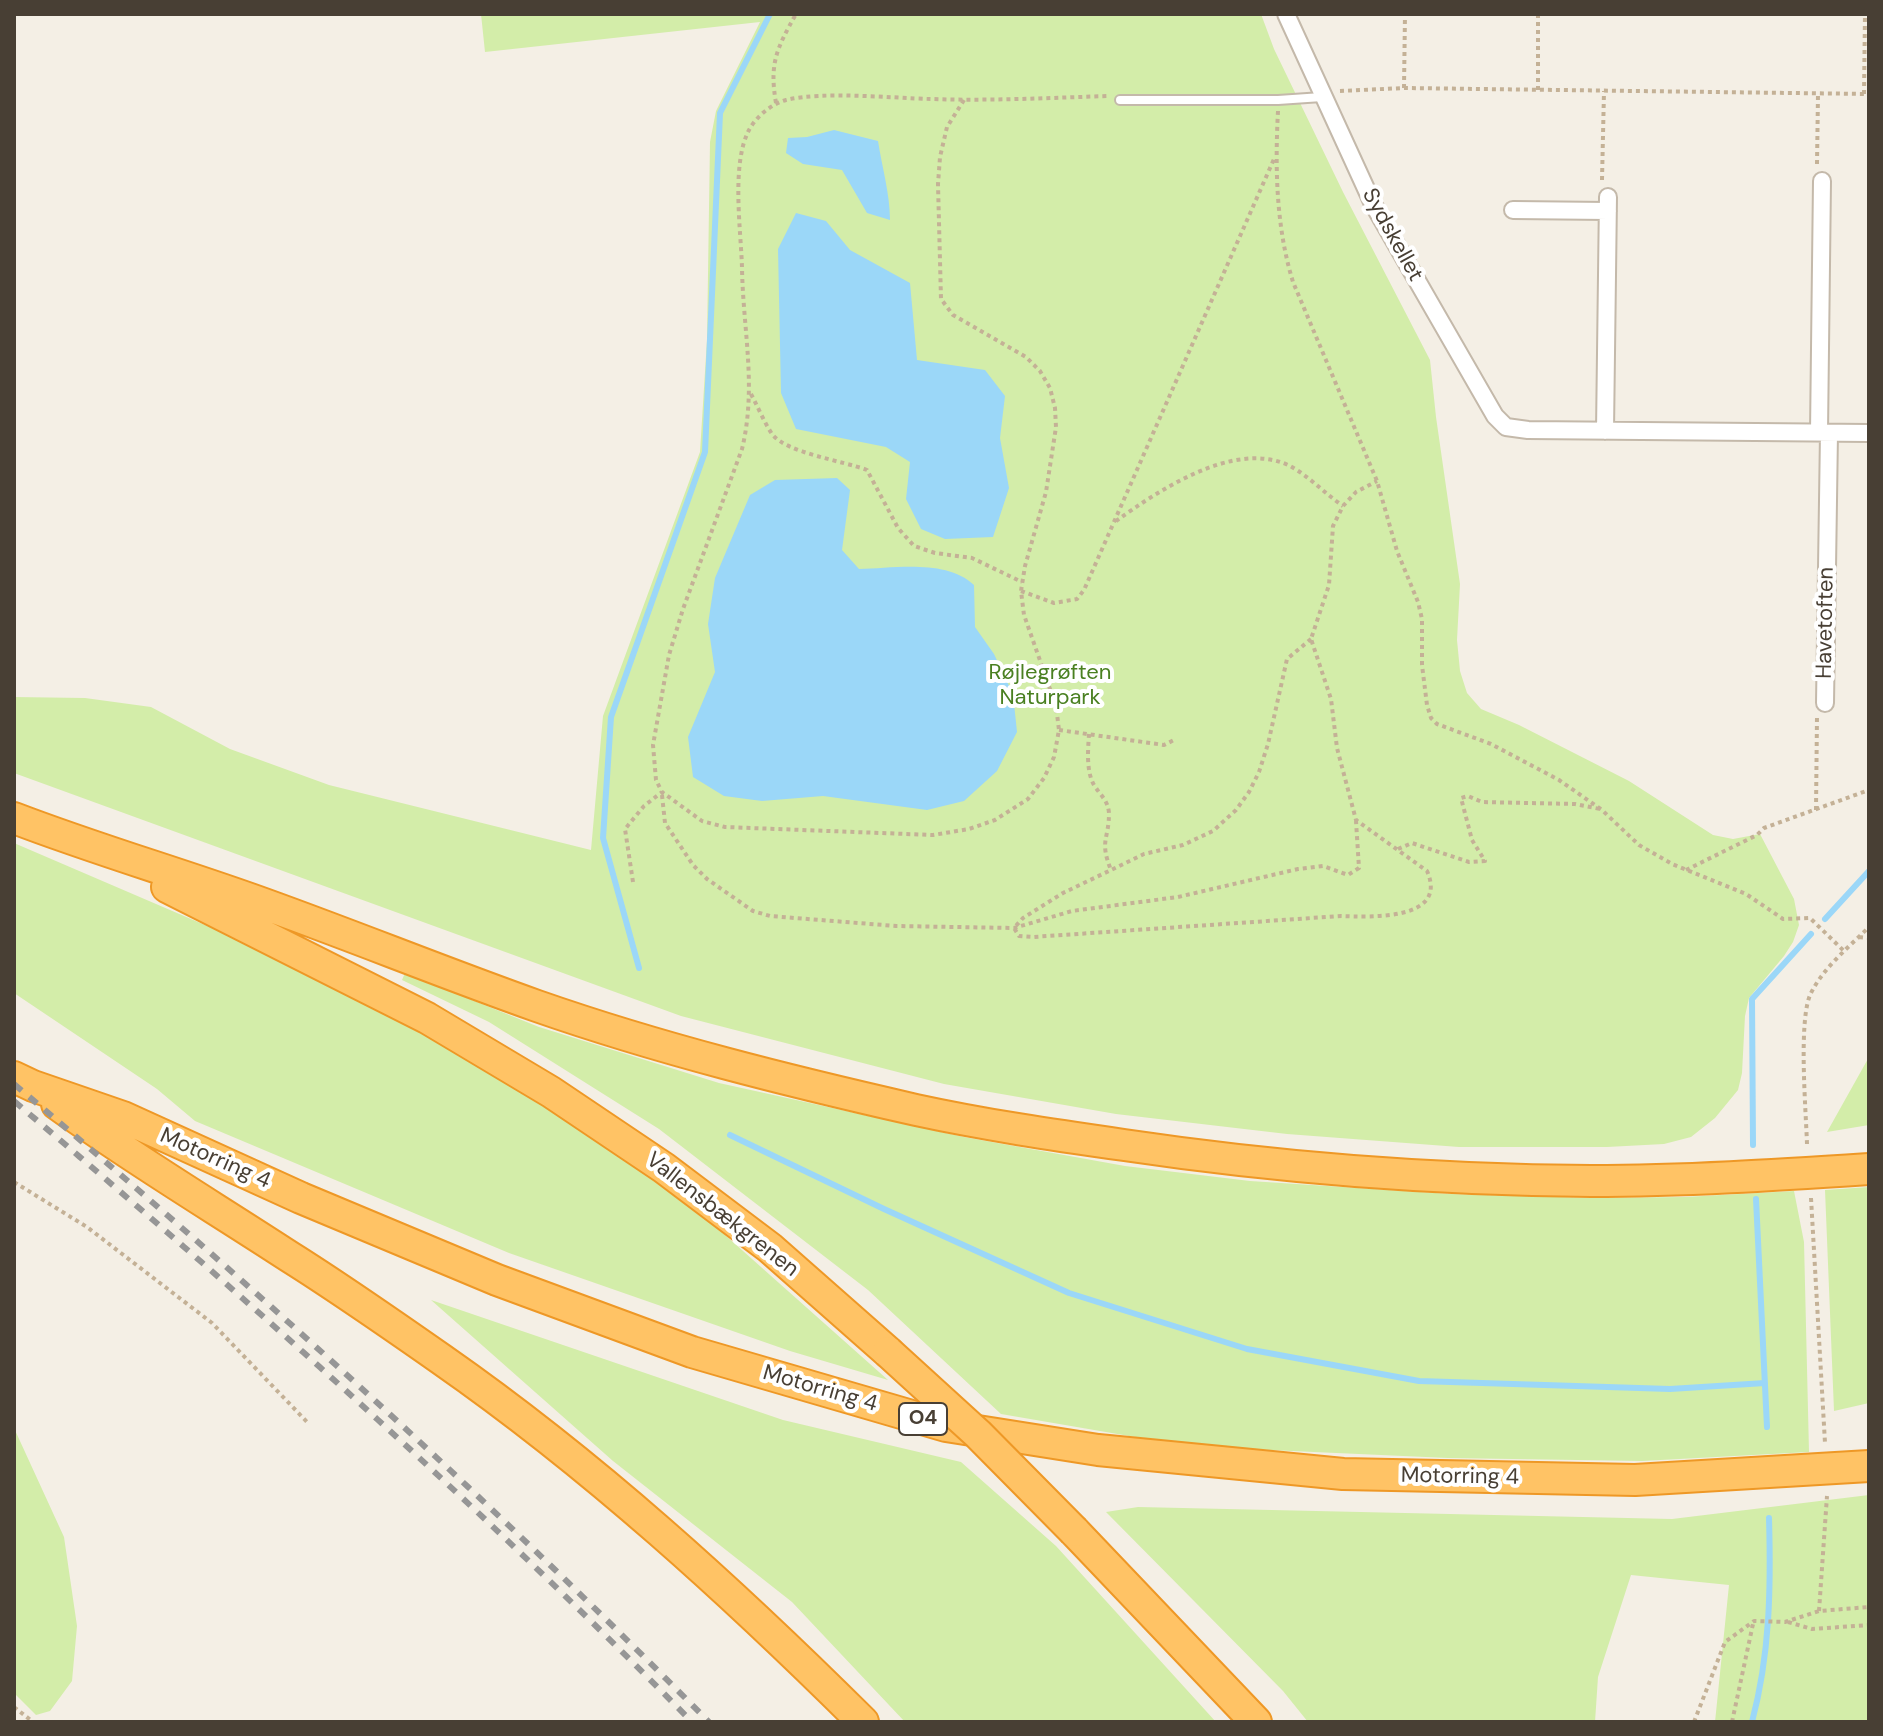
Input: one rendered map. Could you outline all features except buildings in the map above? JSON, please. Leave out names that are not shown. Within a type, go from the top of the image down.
[{"type":"highway","points":[[14,818],[87,846],[247,898],[527,1002],[646,1041],[762,1073],[919,1110],[1033,1132],[1195,1156],[1441,1177],[1606,1181],[1737,1178],[1869,1169]]},
{"type":"highway","name":"Vallensbækgrenen","points":[[87,846],[427,1018],[551,1092],[664,1168],[770,1248],[978,1434],[1256,1722]]},
{"type":"highway","points":[[24,1081],[114,1145],[293,1258],[468,1380],[578,1464],[689,1557],[863,1722]]},
{"type":"highway","name":"Motorring 4","points":[[24,1081],[123,1117],[497,1280],[692,1352],[946,1426],[1098,1450],[1343,1474],[1635,1480],[1869,1466]]},
{"type":"street","name":"Sydskellet","points":[[1286,14],[1373,204],[1495,416],[1506,427],[1605,431]]},
{"type":"street","name":"Havetoften","points":[[1822,181],[1825,703]]},
{"type":"street","points":[[1513,210],[1608,204],[1605,431],[1869,433]]},
{"type":"lane","points":[[1120,100],[1322,97]]},
{"type":"path","points":[[776,103],[773,63],[779,44],[796,14]]},
{"type":"path","points":[[1404,88],[1405,14]]},
{"type":"path","points":[[1538,14],[1538,90]]},
{"type":"path","points":[[1322,97],[1342,90],[1404,88],[1866,94],[1865,14]]},
{"type":"path","points":[[1604,91],[1602,187],[1608,204]]},
{"type":"path","points":[[1818,94],[1817,171],[1822,181]]},
{"type":"path","points":[[1120,100],[1113,96],[964,100],[814,97],[776,103],[749,128],[742,146],[739,172],[742,292],[751,393],[749,421],[742,449],[669,655],[653,745],[665,823],[693,865],[707,879],[753,911],[770,916],[896,926],[1014,928],[1072,911],[1178,897],[1298,869],[1323,866],[1348,875],[1359,868],[1356,820],[1337,748],[1331,699],[1311,639]]},
{"type":"path","points":[[662,792],[702,821],[725,827],[933,835],[969,829],[995,820],[1028,799],[1044,778],[1054,757],[1059,730],[1050,684],[1030,635],[1021,591],[1046,492],[1056,427],[1055,408],[1050,388],[1040,371],[1026,357],[953,315],[941,299],[940,157],[947,127],[964,100]]},
{"type":"path","points":[[1278,100],[1275,157],[1282,236],[1293,282],[1377,481],[1397,551],[1418,602],[1422,619],[1422,665],[1431,718],[1437,724],[1491,744],[1559,780],[1602,810],[1639,845],[1686,870],[1746,894],[1783,919],[1810,918],[1844,951]]},
{"type":"path","points":[[1021,591],[1054,603],[1077,599],[1084,590],[1275,157]]},
{"type":"path","points":[[751,393],[774,437],[812,455],[844,461],[867,470],[898,528],[914,546],[935,553],[972,558],[1022,582]]},
{"type":"path","points":[[1113,523],[1159,491],[1183,479],[1211,467],[1255,459],[1268,459],[1291,466],[1343,506]]},
{"type":"path","points":[[1014,928],[1023,918],[1063,893],[1144,854],[1183,845],[1213,831],[1236,810],[1259,772],[1287,659],[1311,639],[1329,585],[1333,526],[1343,506],[1356,492],[1377,481]]},
{"type":"path","name":"Havetoften","points":[[1816,810],[1817,710],[1825,703]]},
{"type":"path","points":[[1059,730],[1164,745],[1174,740]]},
{"type":"path","points":[[1089,734],[1088,758],[1092,783],[1106,800],[1109,813],[1103,850],[1111,870]]},
{"type":"path","points":[[1686,870],[1757,835],[1764,828],[1869,790]]},
{"type":"path","points":[[633,882],[625,829],[644,806],[662,792]]},
{"type":"path","points":[[1398,849],[1412,843],[1469,862],[1485,861],[1472,840],[1461,798],[1468,796],[1482,802],[1575,804],[1602,810]]},
{"type":"path","points":[[1014,928],[1019,936],[1033,937],[1410,912],[1422,906],[1431,893],[1427,871],[1356,820]]},
{"type":"path","points":[[1807,1144],[1804,1023],[1810,995],[1828,968],[1869,927]]},
{"type":"path","points":[[1859,937],[1869,938]]},
{"type":"path","points":[[14,1182],[87,1227],[212,1323],[309,1424]]},
{"type":"path","points":[[1810,1196],[1825,1443]]},
{"type":"path","points":[[1819,1611],[1827,1496]]},
{"type":"path","points":[[1785,1622],[1819,1611],[1869,1607]]},
{"type":"path","points":[[1732,1722],[1754,1621]]},
{"type":"path","points":[[1694,1722],[1725,1642],[1754,1621],[1785,1622],[1812,1629],[1869,1625]]},
{"type":"path","points":[[14,1707],[33,1722]]},
{"type":"green space","name":"Røjlegrøften Naturpark","points":[[481,14],[1261,14],[1274,49],[1343,192],[1430,360],[1460,584],[1457,640],[1460,671],[1467,693],[1481,709],[1629,781],[1713,835],[1733,839],[1760,834],[1794,899],[1799,925],[1793,942],[1749,998],[1738,1090],[1715,1118],[1691,1137],[1664,1144],[1459,1147],[1287,1134],[1116,1114],[944,1084],[681,1016],[14,773],[14,697],[85,698],[151,707],[230,749],[329,785],[591,850],[603,716],[700,452],[707,340],[710,142],[716,111],[760,22],[485,52]]},
{"type":"green space","points":[[14,843],[347,986],[661,1178],[888,1380],[790,1351],[509,1253],[195,1121],[157,1089],[14,993]]},
{"type":"green space","points":[[405,973],[539,1027],[719,1083],[964,1137],[1125,1166],[1250,1181],[1451,1194],[1594,1198],[1794,1191],[1804,1242],[1809,1452],[1642,1461],[1448,1458],[1247,1449],[1135,1437],[1001,1414],[868,1290],[659,1129],[489,1022],[402,980]]},
{"type":"green space","points":[[1869,1057],[1869,1125],[1827,1132]]},
{"type":"green space","points":[[1869,1187],[1869,1403],[1834,1411],[1825,1190]]},
{"type":"green space","points":[[431,1300],[783,1420],[961,1462],[1056,1546],[1216,1722],[905,1722],[792,1602],[613,1461]]},
{"type":"green space","points":[[14,1428],[64,1537],[77,1626],[72,1681],[50,1711],[36,1715],[14,1693]]},
{"type":"green space","points":[[1869,1495],[1869,1722],[1715,1722],[1729,1585],[1631,1575],[1598,1677],[1595,1722],[1308,1722],[1283,1691],[1106,1512],[1138,1507],[1672,1519]]},
{"type":"water","points":[[834,130],[878,141],[890,220],[867,213],[842,170],[803,164],[786,153],[788,138]]},
{"type":"water","points":[[796,213],[826,221],[850,250],[910,283],[917,360],[985,370],[1005,396],[1000,438],[1009,488],[993,537],[945,539],[921,529],[906,499],[910,462],[886,447],[796,429],[781,393],[778,249]]},
{"type":"water","points":[[837,478],[850,490],[842,550],[859,569],[935,568],[950,571],[974,585],[975,627],[994,654],[1013,694],[1017,732],[997,771],[964,801],[927,810],[823,796],[762,801],[724,796],[693,777],[688,737],[715,672],[708,624],[715,578],[750,495],[775,480]]},
{"type":"waterway","points":[[639,968],[603,838],[611,717],[705,452],[720,113],[770,14]]},
{"type":"waterway","points":[[1825,919],[1869,871]]},
{"type":"waterway","points":[[1753,1145],[1752,999],[1811,934]]},
{"type":"waterway","points":[[730,1135],[1069,1293],[1247,1349],[1419,1381],[1670,1389],[1765,1383]]},
{"type":"waterway","points":[[1756,1199],[1767,1427]]},
{"type":"waterway","points":[[1752,1722],[1763,1671],[1768,1621],[1769,1518]]},
{"type":"railway","points":[[14,1084],[369,1395],[541,1556],[709,1722]]},
{"type":"railway","points":[[14,1101],[188,1251],[445,1481],[692,1722]]}]
